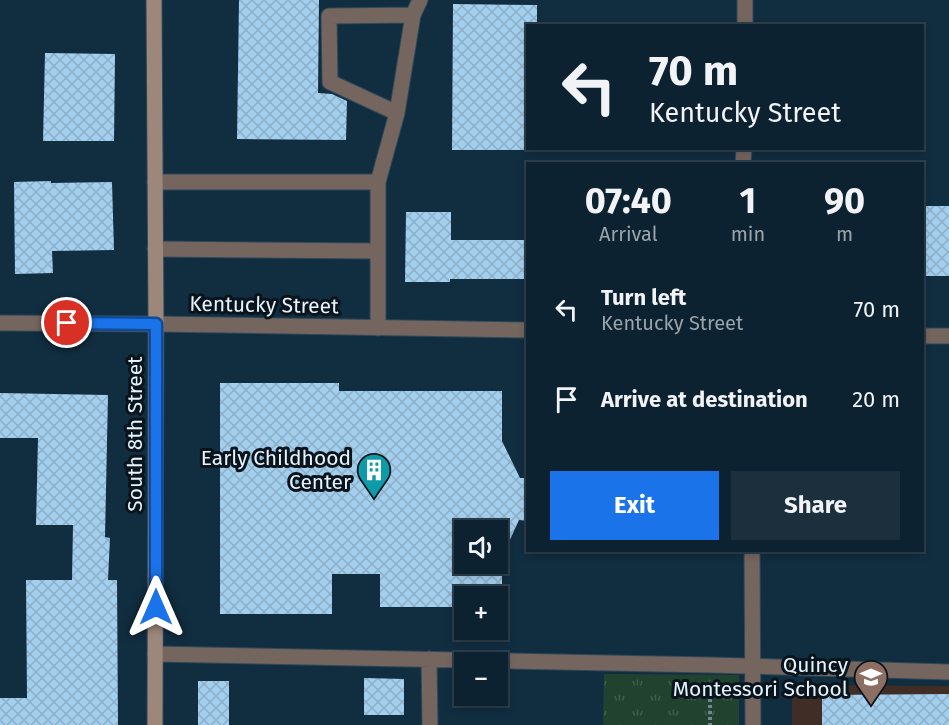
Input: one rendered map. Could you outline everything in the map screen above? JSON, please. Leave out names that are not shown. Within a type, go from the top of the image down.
[{"type":"street","name":"South 8th Street","points":[[154,0],[155,725]]},
{"type":"street","points":[[378,328],[378,182],[398,113],[414,15],[420,0]]},
{"type":"street","points":[[745,0],[745,24]]},
{"type":"street","points":[[398,113],[330,82],[329,16],[414,15]]},
{"type":"street","points":[[155,182],[378,182]]},
{"type":"street","points":[[155,249],[378,251]]},
{"type":"street","name":"Kentucky Street","points":[[0,323],[526,330]]},
{"type":"street","points":[[924,336],[949,336]]},
{"type":"street","points":[[752,552],[753,725]]},
{"type":"street","points":[[155,654],[949,672]]},
{"type":"street","points":[[429,659],[430,725]]},
{"type":"path","points":[[710,665],[710,725]]},
{"type":"shaded area","name":"Quincy Montessori School","points":[[792,685],[949,686],[949,725],[792,725]]},
{"type":"green space","points":[[604,674],[739,675],[739,725],[603,725]]},
{"type":"building","points":[[239,0],[319,0],[318,93],[332,94],[347,101],[346,140],[237,139]]},
{"type":"building","points":[[453,4],[537,5],[537,24],[526,24],[526,150],[452,150]]},
{"type":"building","points":[[45,53],[115,54],[114,141],[43,141]]},
{"type":"building","points":[[51,181],[51,183],[112,182],[114,250],[52,251],[53,273],[15,274],[14,182]]},
{"type":"building","points":[[924,206],[949,206],[949,276],[924,276]]},
{"type":"building","points":[[406,212],[451,212],[451,240],[526,240],[526,279],[450,279],[450,282],[405,282]]},
{"type":"building","name":"Early Childhood Center","points":[[220,383],[339,383],[339,391],[502,391],[502,441],[520,478],[526,478],[526,521],[519,520],[508,544],[508,520],[454,520],[454,574],[502,574],[502,586],[454,586],[454,607],[380,607],[380,574],[332,574],[332,614],[220,614]]},
{"type":"building","points":[[0,393],[108,395],[105,537],[110,538],[108,580],[117,580],[118,725],[0,725],[0,698],[27,698],[26,580],[72,580],[73,525],[36,525],[38,438],[0,438]]},
{"type":"building","points":[[364,678],[404,679],[404,715],[364,715]]},
{"type":"building","points":[[198,681],[229,681],[229,725],[198,725]]},
{"type":"building","name":"Quincy Montessori School","points":[[949,694],[949,725],[822,725],[822,695]]},
{"type":"place","name":"Early Childhood Center","points":[[374,499]]},
{"type":"place","name":"Quincy Montessori School","points":[[871,706]]},
{"type":"route","points":[[67,323],[156,324],[156,607]]}]
